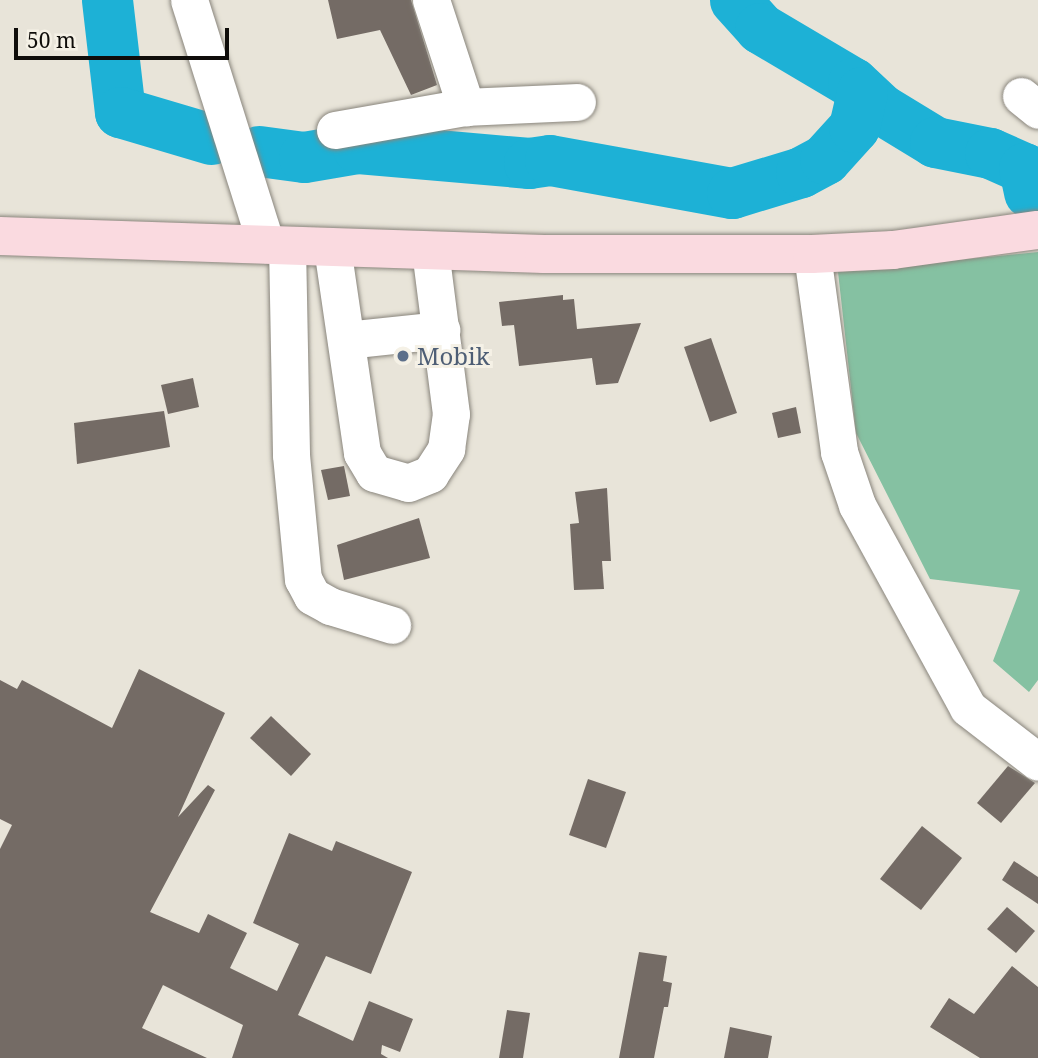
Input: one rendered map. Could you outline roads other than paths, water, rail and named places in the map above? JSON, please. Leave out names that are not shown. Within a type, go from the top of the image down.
[{"type":"main road","points":[[0,236],[430,251],[812,254],[893,250],[1038,230]]},
{"type":"street","points":[[189,0],[276,244],[303,579],[312,596],[330,606],[391,625]]},
{"type":"street","points":[[431,0],[466,107]]},
{"type":"street","points":[[335,131],[466,107],[577,102]]},
{"type":"street","points":[[332,247],[362,453],[374,473],[408,482],[430,474],[446,449],[451,414],[430,251]]},
{"type":"street","points":[[812,254],[839,452],[858,505],[968,708],[1038,762]]},
{"type":"street","points":[[346,340],[441,330]]},
{"type":"waterway","points":[[107,0],[120,112],[211,139]]},
{"type":"waterway","points":[[735,0],[760,28],[853,83],[881,109],[935,142],[990,153],[1024,168],[1029,192]]},
{"type":"waterway","points":[[259,151],[304,157],[358,148],[529,163],[550,160],[732,193],[801,172],[825,159],[854,127],[862,92]]},
{"type":"place","name":"Mobik","points":[[403,356]]}]
